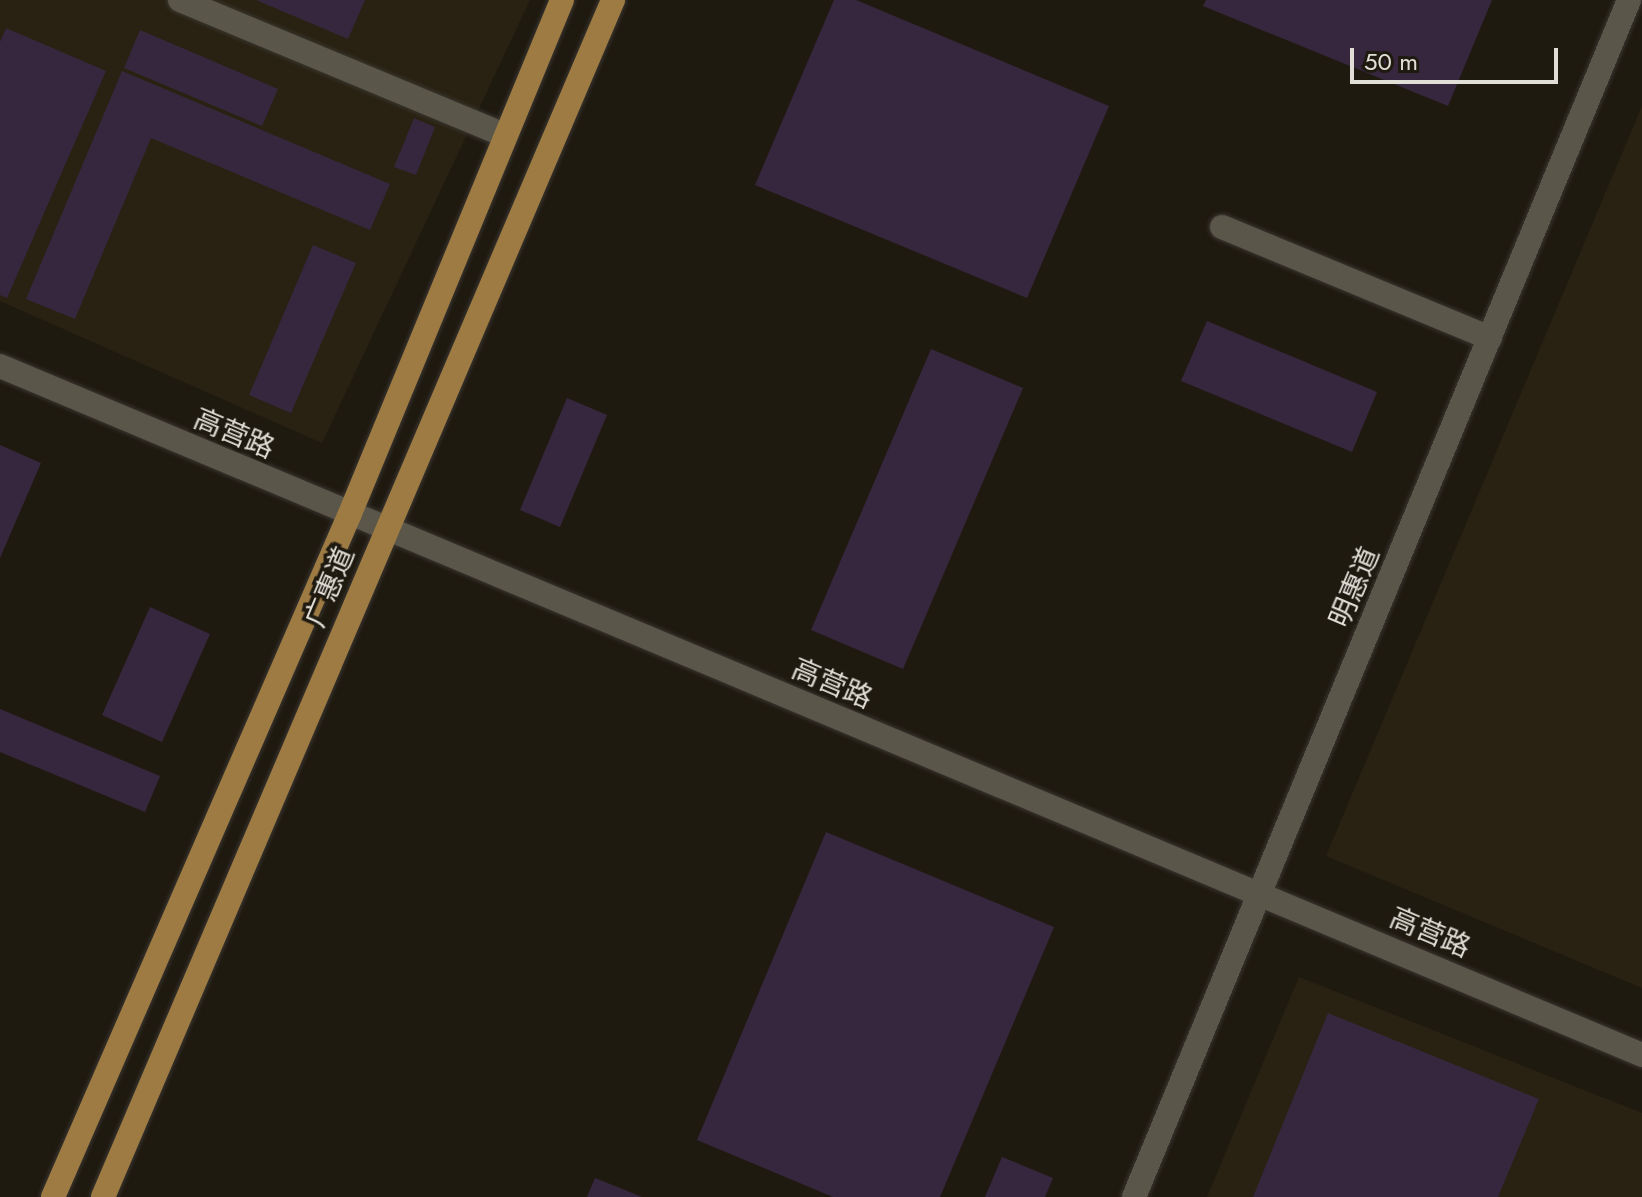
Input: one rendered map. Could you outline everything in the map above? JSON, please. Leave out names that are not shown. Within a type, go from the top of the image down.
[{"type":"main road","name":"广惠道","points":[[53,1197],[349,516],[562,0]]},
{"type":"main road","name":"广惠道","points":[[103,1197],[613,0]]},
{"type":"street","points":[[180,0],[505,135]]},
{"type":"street","name":"明惠道","points":[[1134,1197],[1629,0]]},
{"type":"street","points":[[1222,227],[1490,338]]},
{"type":"street","name":"高营路","points":[[0,366],[386,532],[1642,1055]]},
{"type":"shaded area","points":[[0,0],[530,0],[322,443],[0,301]]},
{"type":"shaded area","points":[[1642,106],[1642,988],[1326,856]]},
{"type":"shaded area","points":[[1299,977],[1642,1113],[1642,1197],[1207,1197]]},
{"type":"building","points":[[256,0],[365,0],[348,39]]},
{"type":"building","points":[[834,0],[856,0],[1109,106],[1027,298],[755,185]]},
{"type":"building","points":[[1206,0],[1492,0],[1448,106],[1203,6]]},
{"type":"building","points":[[6,28],[106,71],[7,298],[0,295],[0,42]]},
{"type":"building","points":[[140,30],[278,89],[262,126],[124,68]]},
{"type":"building","points":[[122,71],[390,184],[370,230],[151,138],[75,319],[26,299]]},
{"type":"building","points":[[414,118],[435,127],[416,175],[394,167]]},
{"type":"building","points":[[313,245],[356,263],[291,413],[249,395]]},
{"type":"building","points":[[1207,321],[1377,392],[1352,452],[1181,381]]},
{"type":"building","points":[[931,349],[1023,388],[903,669],[811,630]]},
{"type":"building","points":[[567,398],[607,415],[560,527],[520,510]]},
{"type":"building","points":[[0,445],[41,463],[0,558]]},
{"type":"building","points":[[150,607],[210,634],[162,742],[102,715]]},
{"type":"building","points":[[0,709],[160,776],[145,812],[0,752]]},
{"type":"building","points":[[826,832],[1054,927],[940,1197],[833,1197],[697,1140]]},
{"type":"building","points":[[1328,1013],[1539,1099],[1498,1197],[1253,1197]]},
{"type":"building","points":[[1002,1157],[1053,1178],[1045,1197],[985,1197]]},
{"type":"building","points":[[595,1178],[642,1197],[587,1197]]}]
